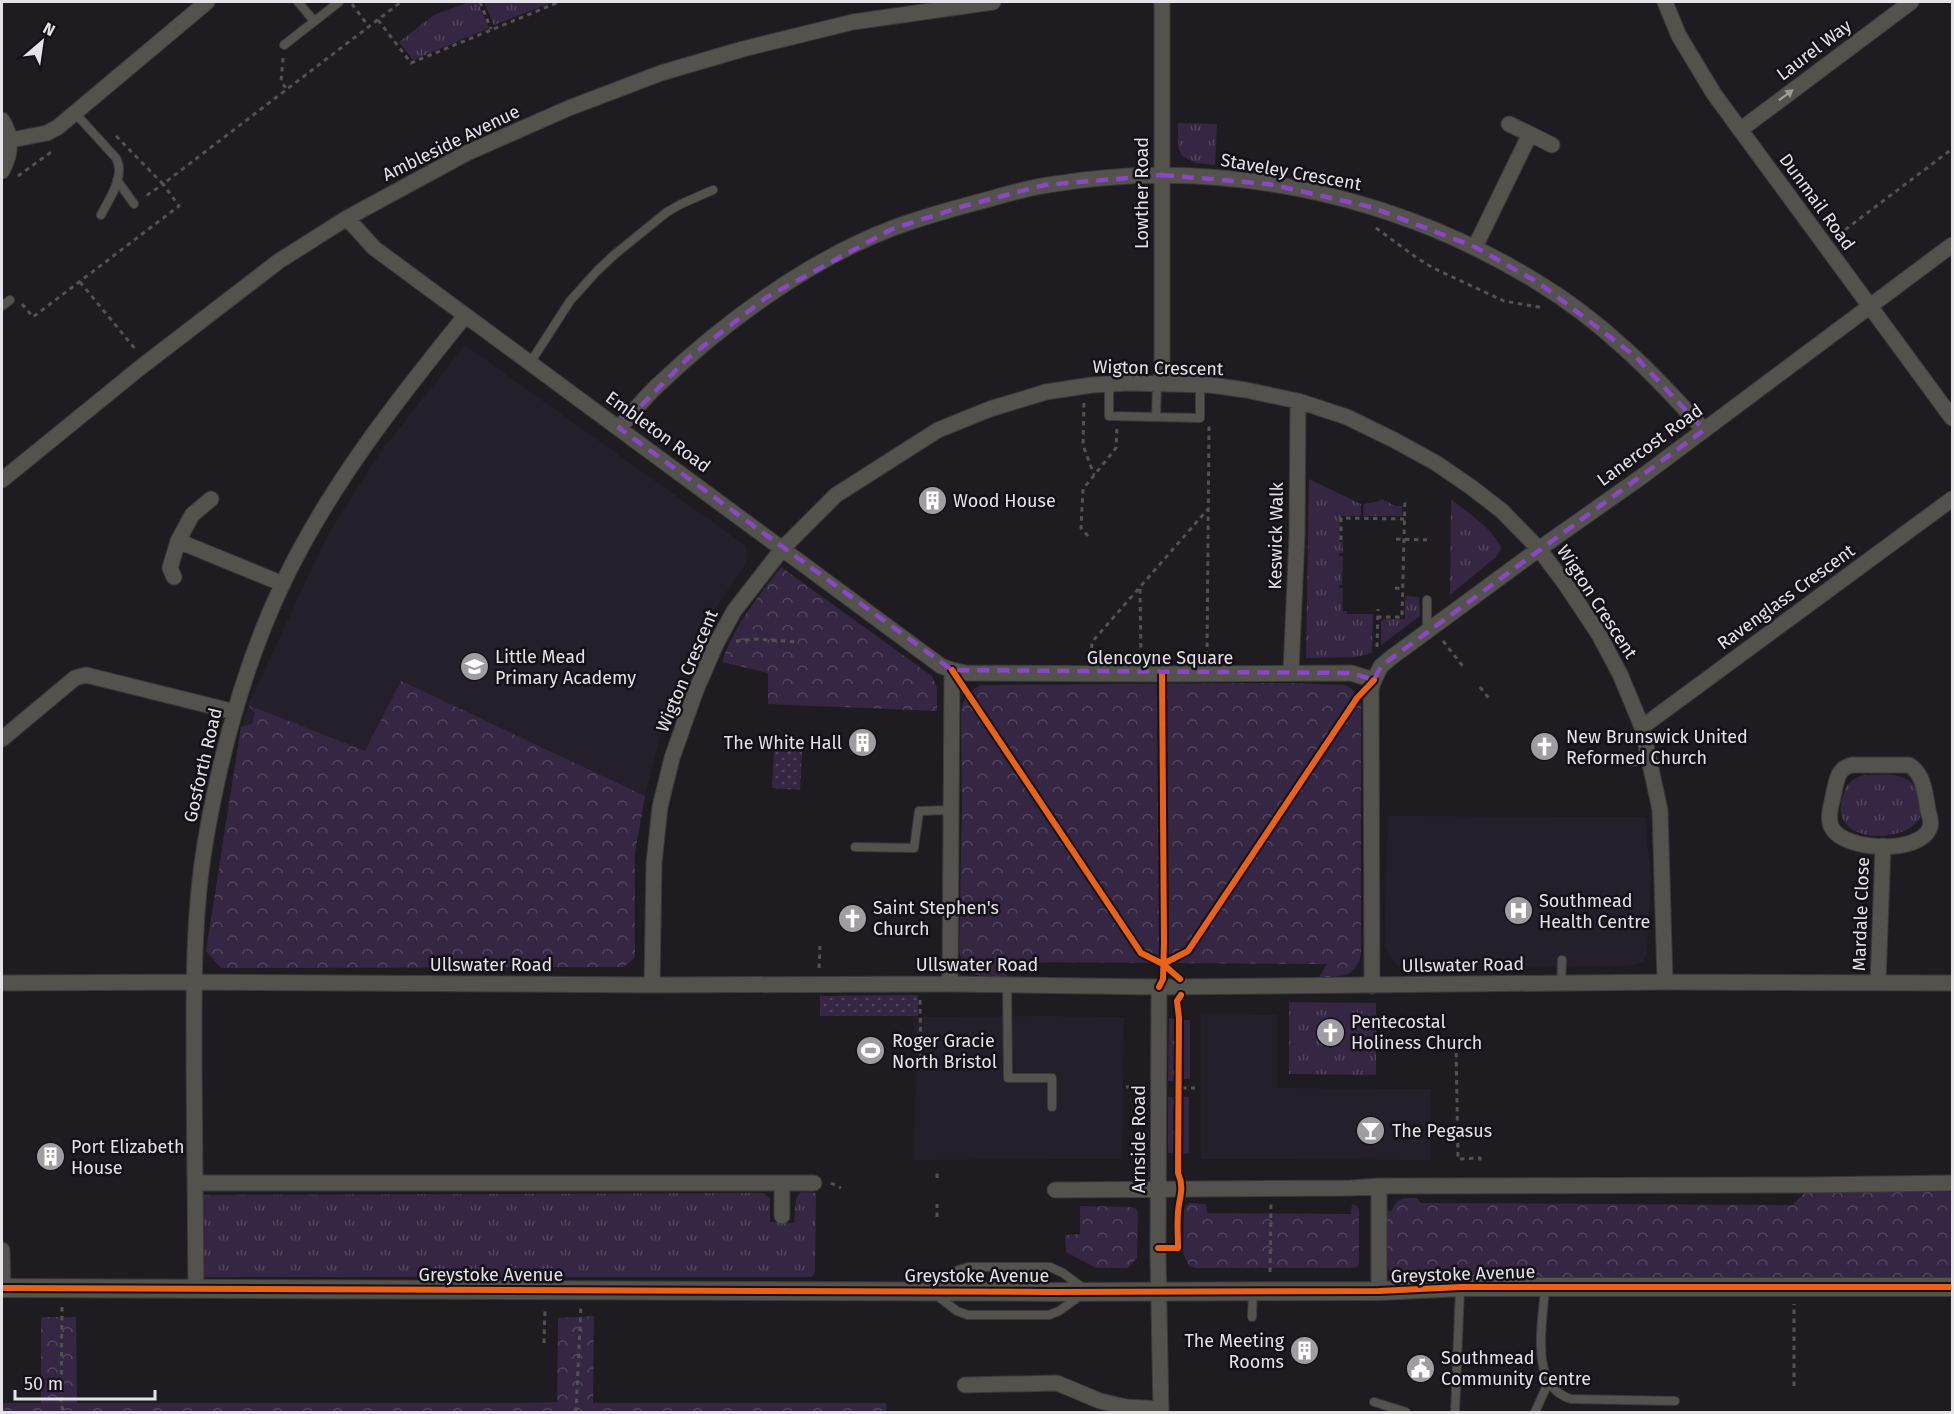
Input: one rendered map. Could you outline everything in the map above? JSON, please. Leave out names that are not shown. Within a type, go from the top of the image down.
[{"type":"street","points":[[10,140],[47,133],[58,127],[207,2]]},
{"type":"street","name":"Ambleside Avenue","points":[[2,480],[146,363],[279,261],[347,218],[467,153],[569,108],[661,73],[743,49],[853,22],[993,2]]},
{"type":"street","name":"Lowther Road","points":[[1159,384],[1162,2]]},
{"type":"street","name":"Dunmail Road","points":[[1665,2],[1679,36],[1714,94],[1953,418]]},
{"type":"street","name":"Laurel Way","points":[[1740,130],[1911,2]]},
{"type":"street","points":[[2,120],[9,132],[10,140],[6,176]]},
{"type":"street","points":[[1509,124],[1552,145]]},
{"type":"street","points":[[1475,248],[1530,134]]},
{"type":"street","name":"Staveley Crescent","points":[[619,428],[654,388],[736,318],[812,268],[892,229],[964,206],[1045,185],[1126,176],[1162,176],[1224,178],[1287,187],[1339,198],[1404,217],[1475,248],[1539,283],[1606,332],[1664,385],[1704,430]]},
{"type":"street","name":"Embleton Road","points":[[347,218],[374,249],[941,666],[952,670]]},
{"type":"street","name":"Lanercost Road","points":[[1374,680],[1381,666],[1430,629],[1644,475],[1810,352],[1869,305],[1953,245]]},
{"type":"street","name":"Gosforth Road","points":[[196,1288],[194,982],[198,912],[205,845],[235,712],[258,642],[283,584],[312,529],[361,451],[404,391],[465,316]]},
{"type":"street","name":"Wigton Crescent","points":[[652,986],[654,863],[660,807],[672,758],[696,690],[716,644],[734,611],[783,548],[836,495],[938,430],[990,409],[1046,392],[1109,384],[1200,385],[1246,390],[1298,401],[1347,417],[1436,463],[1471,487],[1502,511],[1539,549],[1598,633],[1620,674],[1642,727],[1660,810],[1665,982]]},
{"type":"street","name":"Keswick Walk","points":[[1291,672],[1297,535],[1298,401]]},
{"type":"street","points":[[174,577],[170,568],[178,541],[192,515],[211,499]]},
{"type":"street","name":"Ravenglass Crescent","points":[[1642,727],[1953,499]]},
{"type":"street","points":[[178,541],[283,584]]},
{"type":"street","points":[[950,984],[952,670]]},
{"type":"street","name":"Glencoyne Square","points":[[952,670],[965,673],[1091,674],[1351,673],[1374,680]]},
{"type":"street","points":[[2,739],[80,675],[235,712]]},
{"type":"street","points":[[1372,986],[1371,688],[1374,680]]},
{"type":"street","name":"Mardale Close","points":[[1909,765],[1916,769],[1922,780],[1931,825],[1927,833],[1920,840],[1908,845],[1883,846],[1857,843],[1842,838],[1832,830],[1829,819],[1838,775],[1845,766],[1909,765]]},
{"type":"street","name":"Mardale Close","points":[[1878,982],[1883,846]]},
{"type":"street","name":"Ullswater Road","points":[[2,983],[194,982],[652,986],[1007,984],[1159,987],[1665,982],[1953,983]]},
{"type":"street","name":"Arnside Road","points":[[1159,987],[1158,1255],[1161,1411]]},
{"type":"street","points":[[195,1183],[814,1183]]},
{"type":"street","points":[[782,1183],[782,1216]]},
{"type":"street","points":[[1055,1190],[1953,1183]]},
{"type":"street","points":[[1379,1186],[1379,1291]]},
{"type":"street","name":"Greystoke Avenue","points":[[2,1250],[2,1287],[1087,1292],[1379,1291],[1461,1287],[1953,1287]]},
{"type":"street","points":[[965,1385],[1057,1383],[1100,1401],[1161,1411]]},
{"type":"lane","points":[[298,2],[314,21]]},
{"type":"lane","points":[[284,45],[339,2]]},
{"type":"lane","points":[[75,113],[116,158],[120,170],[101,215]]},
{"type":"lane","points":[[117,180],[134,204]]},
{"type":"lane","points":[[530,363],[570,301],[597,271],[667,212],[713,190]]},
{"type":"lane","points":[[2,306],[10,300]]},
{"type":"lane","points":[[1109,384],[1108,416],[1200,418],[1200,385]]},
{"type":"lane","points":[[1156,417],[1159,384]]},
{"type":"lane","points":[[1427,600],[1430,629]]},
{"type":"lane","points":[[1631,762],[1649,760]]},
{"type":"lane","points":[[855,847],[914,848],[919,811],[951,810]]},
{"type":"lane","points":[[1561,984],[1562,960]]},
{"type":"lane","points":[[1007,984],[1008,1078],[1052,1078],[1052,1107]]},
{"type":"lane","points":[[1455,1413],[1461,1287]]},
{"type":"lane","points":[[1545,1287],[1541,1358],[1550,1385],[1555,1392],[1570,1399],[1675,1401]]},
{"type":"lane","points":[[1252,1317],[1261,1291]]},
{"type":"lane","points":[[1535,1413],[1546,1388],[1550,1385]]},
{"type":"lane","points":[[1374,1402],[1406,1413]]},
{"type":"path","points":[[350,2],[369,27]]},
{"type":"path","points":[[134,204],[401,2]]},
{"type":"path","points":[[480,2],[491,29]]},
{"type":"path","points":[[378,20],[411,63],[559,2]]},
{"type":"path","points":[[284,45],[281,82],[287,89]]},
{"type":"path","points":[[19,301],[33,317],[179,206],[163,184],[111,131]]},
{"type":"path","points":[[6,176],[58,147]]},
{"type":"path","points":[[1825,246],[1953,149]]},
{"type":"path","points":[[1371,222],[1385,236],[1433,268],[1510,303],[1551,309]]},
{"type":"path","points":[[80,282],[146,363]]},
{"type":"path","points":[[1085,386],[1083,445],[1094,476]]},
{"type":"path","points":[[1088,536],[1081,528],[1083,489],[1116,448],[1118,416]]},
{"type":"path","points":[[1207,674],[1209,419]]},
{"type":"path","points":[[1377,617],[1402,617],[1405,499]]},
{"type":"path","points":[[1091,674],[1092,642],[1209,509]]},
{"type":"path","points":[[1341,540],[1341,518],[1404,519]]},
{"type":"path","points":[[1396,539],[1427,540]]},
{"type":"path","points":[[1140,588],[1141,674]]},
{"type":"path","points":[[1395,588],[1403,588]]},
{"type":"path","points":[[1377,645],[1378,609]]},
{"type":"path","points":[[1430,629],[1465,669]]},
{"type":"path","points":[[716,644],[754,639],[799,642]]},
{"type":"path","points":[[952,670],[1141,953],[1163,963]]},
{"type":"path","points":[[1159,987],[1163,979],[1162,674]]},
{"type":"path","points":[[1163,963],[1188,951],[1357,698],[1374,680]]},
{"type":"path","points":[[1480,687],[1491,701]]},
{"type":"path","points":[[820,946],[820,952]]},
{"type":"path","points":[[920,984],[921,1059]]},
{"type":"path","points":[[1475,1045],[1456,1046],[1458,1159],[1480,1158],[1480,1162]]},
{"type":"path","points":[[1178,1076],[1178,1098]]},
{"type":"path","points":[[1126,1087],[1151,1087]]},
{"type":"path","points":[[1182,1088],[1195,1088]]},
{"type":"path","points":[[937,1171],[937,1178]]},
{"type":"path","points":[[1261,1291],[1270,1196]]},
{"type":"path","points":[[937,1204],[937,1217]]},
{"type":"path","points":[[63,1287],[61,1324],[63,1413]]},
{"type":"path","points":[[1794,1386],[1795,1287]]},
{"type":"path","points":[[544,1343],[545,1290]]},
{"type":"path","points":[[576,1413],[582,1290]]},
{"type":"highlighted area","points":[[1162,175],[1269,184],[1371,207],[1475,247],[1539,283],[1635,356],[1704,430],[1381,666],[1374,680],[1351,673],[952,670],[619,428],[688,358],[767,297],[892,229],[964,206],[1045,185]]},
{"type":"shaded area","name":"Little Mead Primary Academy","points":[[465,345],[746,546],[747,562],[696,637],[670,698],[645,796],[635,853],[635,957],[624,967],[221,968],[206,951],[241,727],[248,705],[327,536],[381,451]]},
{"type":"shaded area","name":"Southmead Health Centre","points":[[1388,816],[1645,817],[1651,879],[1647,953],[1643,961],[1635,965],[1623,966],[1403,967],[1396,964],[1386,950],[1385,943]]},
{"type":"shaded area","points":[[1201,1014],[1277,1015],[1277,1088],[1430,1089],[1430,1160],[1201,1159]]},
{"type":"shaded area","points":[[913,1017],[1124,1017],[1122,1159],[914,1160],[916,1061]]},
{"type":"green space","points":[[469,2],[478,2],[489,28],[413,60],[399,42],[434,15]]},
{"type":"green space","points":[[484,2],[553,2],[494,25]]},
{"type":"green space","points":[[1178,123],[1217,124],[1215,165],[1196,163],[1182,156],[1178,147]]},
{"type":"green space","points":[[1309,479],[1361,504],[1361,516],[1340,516],[1340,541],[1343,542],[1343,553],[1339,553],[1339,556],[1343,556],[1342,585],[1339,585],[1339,588],[1343,588],[1342,611],[1347,611],[1347,614],[1373,614],[1372,653],[1357,657],[1306,658]]},
{"type":"green space","points":[[1382,499],[1395,506],[1402,506],[1402,516],[1363,516],[1364,504]]},
{"type":"green space","points":[[1451,499],[1487,528],[1501,549],[1496,557],[1450,595]]},
{"type":"green space","points":[[781,567],[932,676],[937,688],[937,711],[768,704],[768,673],[722,662],[740,624],[755,600]]},
{"type":"green space","points":[[1405,596],[1419,597],[1420,616],[1381,645],[1381,622],[1384,619],[1405,619]]},
{"type":"green space","points":[[401,681],[645,796],[635,853],[635,957],[624,967],[221,968],[206,951],[241,727],[252,724],[255,713],[248,705],[365,751]]},
{"type":"green space","points":[[1291,683],[1344,685],[1355,692],[1361,705],[1361,953],[1356,967],[1351,972],[1334,977],[1319,977],[1327,964],[999,962],[1008,977],[990,977],[976,975],[965,967],[959,950],[962,810],[961,710],[970,692],[981,685]]},
{"type":"green space","points":[[774,750],[802,752],[800,790],[772,788]]},
{"type":"green space","points":[[1865,775],[1895,776],[1911,782],[1920,798],[1921,811],[1917,822],[1907,830],[1892,835],[1876,836],[1860,833],[1848,826],[1841,813],[1844,792],[1853,780]]},
{"type":"green space","points":[[918,995],[918,1016],[820,1016],[820,996]]},
{"type":"green space","points":[[1289,1002],[1376,1003],[1376,1075],[1289,1074]]},
{"type":"green space","points":[[1169,1018],[1175,1019],[1174,1081],[1168,1081]]},
{"type":"green space","points":[[1183,1020],[1190,1020],[1190,1079],[1183,1079]]},
{"type":"green space","points":[[1168,1097],[1175,1097],[1174,1153],[1168,1153]]},
{"type":"green space","points":[[1183,1097],[1189,1097],[1189,1153],[1182,1154]]},
{"type":"green space","points":[[801,1192],[816,1193],[815,1272],[812,1277],[202,1277],[201,1195],[763,1193],[770,1198],[770,1222],[794,1223],[796,1198]]},
{"type":"green space","points":[[1806,1192],[1952,1192],[1952,1277],[1399,1277],[1392,1274],[1388,1268],[1386,1210],[1392,1211],[1396,1203],[1404,1198],[1417,1198],[1421,1203],[1792,1205]]},
{"type":"green space","points":[[1190,1203],[1206,1204],[1207,1213],[1351,1214],[1352,1204],[1359,1210],[1359,1263],[1353,1268],[1195,1268],[1189,1266],[1183,1253],[1184,1210]]},
{"type":"green space","points":[[1080,1206],[1136,1209],[1138,1213],[1137,1258],[1128,1268],[1096,1268],[1066,1252],[1065,1235],[1080,1234]]},
{"type":"green space","points":[[594,1316],[593,1403],[886,1403],[886,1412],[2,1412],[2,1403],[41,1403],[41,1317],[76,1317],[77,1403],[523,1403],[557,1402],[558,1318]]},
{"type":"cycle path","points":[[952,670],[1141,953],[1163,964],[1180,979]]},
{"type":"cycle path","points":[[1159,987],[1163,979],[1164,943],[1162,674]]},
{"type":"cycle path","points":[[1163,964],[1188,951],[1357,698],[1374,680]]},
{"type":"cycle path","points":[[1158,1248],[1178,1248],[1181,1188],[1178,1173],[1179,1018],[1177,1001],[1181,995]]},
{"type":"cycle path","points":[[2,1288],[1052,1292],[1379,1291],[1461,1287],[1952,1287]]},
{"type":"place","name":"Wood House","points":[[932,501]]},
{"type":"place","name":"Little Mead Primary Academy","points":[[474,667]]},
{"type":"place","name":"The White Hall","points":[[863,743]]},
{"type":"place","name":"New Brunswick United Reformed Church","points":[[1545,747]]},
{"type":"place","name":"Southmead Health Centre","points":[[1518,911]]},
{"type":"place","name":"Saint Stephen's Church","points":[[852,918]]},
{"type":"place","name":"Pentecostal Holiness Church","points":[[1330,1032]]},
{"type":"place","name":"Roger Gracie North Bristol","points":[[871,1051]]},
{"type":"place","name":"The Pegasus","points":[[1371,1131]]},
{"type":"place","name":"Port Elizabeth House","points":[[50,1157]]},
{"type":"place","name":"The Meeting Rooms","points":[[1305,1351]]},
{"type":"place","name":"Southmead Community Centre","points":[[1420,1368]]}]
